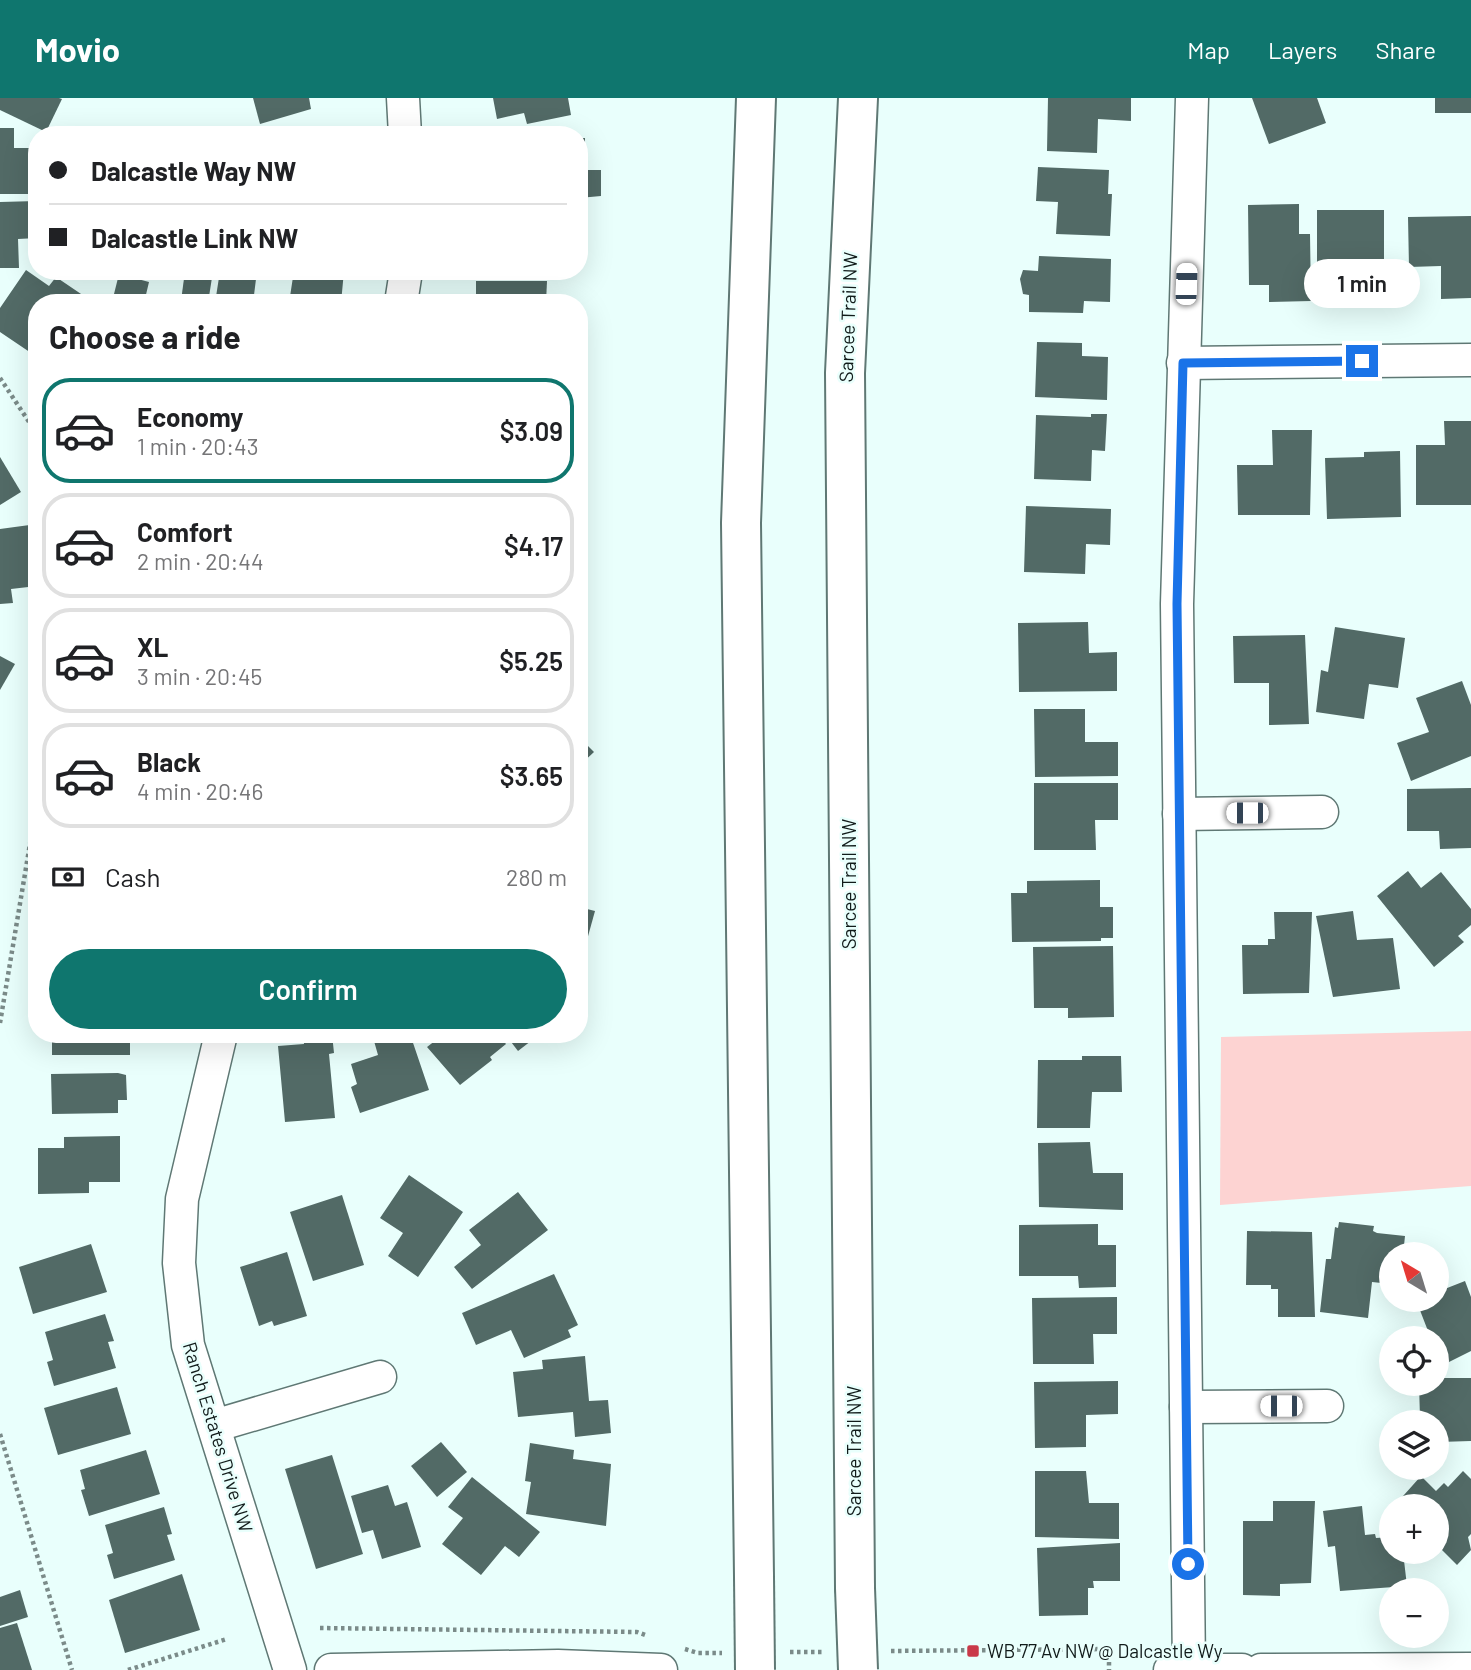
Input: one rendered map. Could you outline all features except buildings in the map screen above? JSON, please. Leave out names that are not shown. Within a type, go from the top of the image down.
[{"type":"main road","points":[[754,1658],[741,523],[756,98]]},
{"type":"main road","name":"Sarcee Trail NW","points":[[858,98],[845,373],[855,1588],[861,1658]]},
{"type":"street","points":[[403,98],[405,126]]},
{"type":"street","points":[[1192,98],[1177,604],[1186,1407],[1182,1670],[1242,1670]]},
{"type":"street","points":[[1183,363],[1471,360]]},
{"type":"street","points":[[1180,814],[1322,812]]},
{"type":"street","name":"Ranch Estates Drive NW","points":[[220,1043],[182,1199],[179,1263],[188,1345],[290,1670]]},
{"type":"street","points":[[214,1426],[380,1377]]},
{"type":"street","points":[[1186,1407],[1327,1406]]},
{"type":"street","points":[[331,1670],[558,1666],[665,1652]]},
{"type":"street","points":[[1261,1670],[1471,1669]]},
{"type":"path","points":[[0,378],[28,420]]},
{"type":"path","points":[[0,1023],[28,856]]},
{"type":"path","points":[[0,1434],[72,1670]]},
{"type":"path","points":[[320,1628],[637,1632],[665,1652],[754,1658],[861,1658],[1109,1649],[1110,1670]]},
{"type":"path","points":[[128,1670],[227,1639]]},
{"type":"shaded area","points":[[1471,1031],[1471,1186],[1220,1205],[1221,1037]]},
{"type":"place","name":"WB 77 Av NW @ Dalcastle Wy","points":[[973,1651]]},
{"type":"route","points":[[1188,1564],[1177,604],[1183,363],[1362,361]]}]
